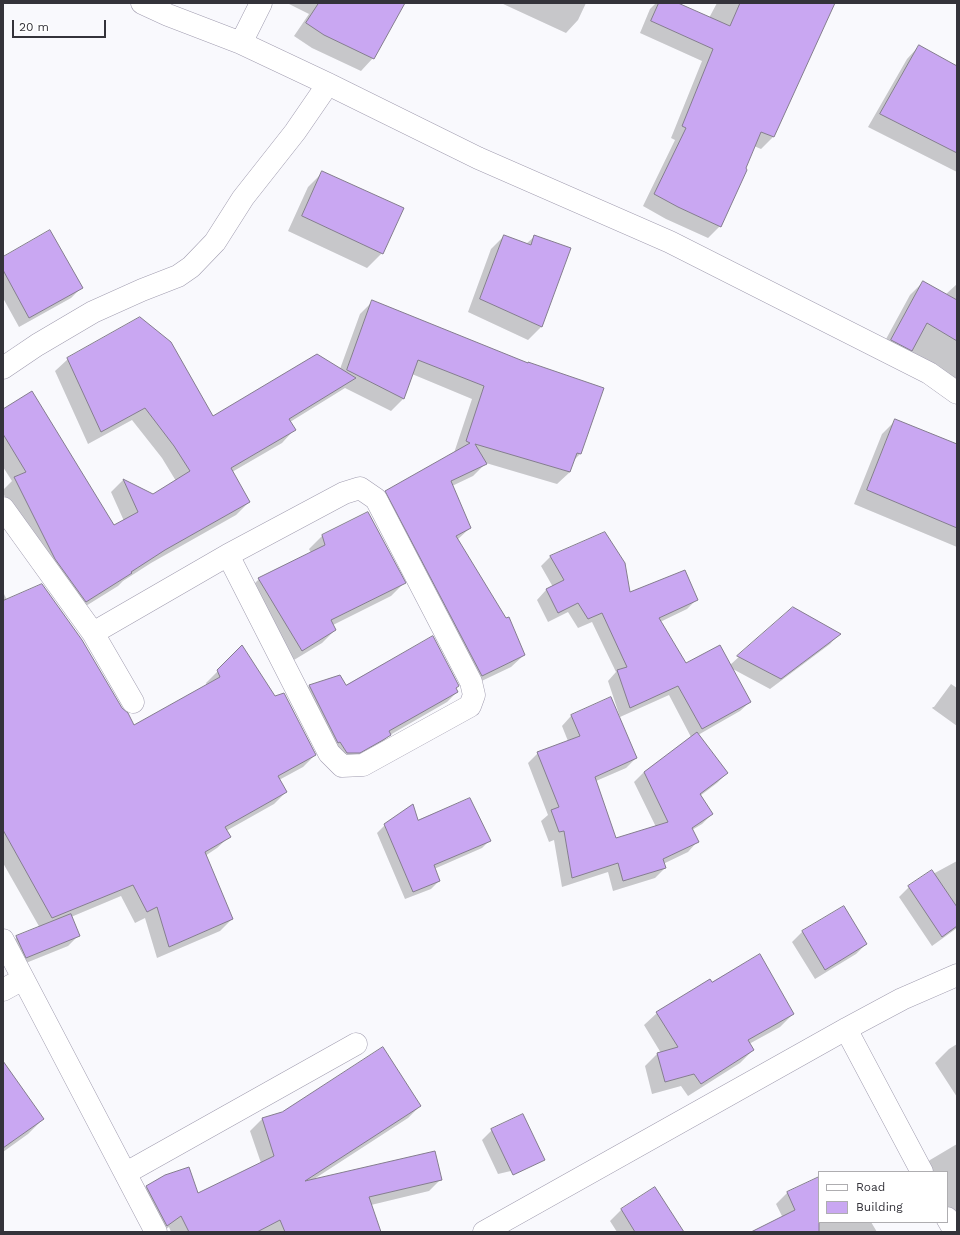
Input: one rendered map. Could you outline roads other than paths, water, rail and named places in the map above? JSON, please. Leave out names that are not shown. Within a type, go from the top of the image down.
[{"type":"street","points":[[142,3],[168,15],[241,43],[478,158],[670,242],[929,373],[957,393]]},
{"type":"street","points":[[241,43],[261,3]]},
{"type":"street","points":[[3,368],[36,345],[93,312],[178,276],[191,267],[215,242],[243,198],[295,132],[328,84]]},
{"type":"street","points":[[93,633],[228,556],[344,493],[360,488],[376,499],[471,682],[474,695],[470,706],[363,765],[342,766],[329,753],[228,556]]},
{"type":"street","points":[[3,508],[93,633],[133,702]]},
{"type":"street","points":[[3,940],[156,1232]]},
{"type":"street","points":[[484,1232],[846,1029],[902,999],[957,974]]},
{"type":"street","points":[[3,990],[23,979]]},
{"type":"street","points":[[846,1029],[921,1171]]},
{"type":"street","points":[[126,1173],[356,1044]]},
{"type":"street","points":[[948,1220],[955,1232]]}]
